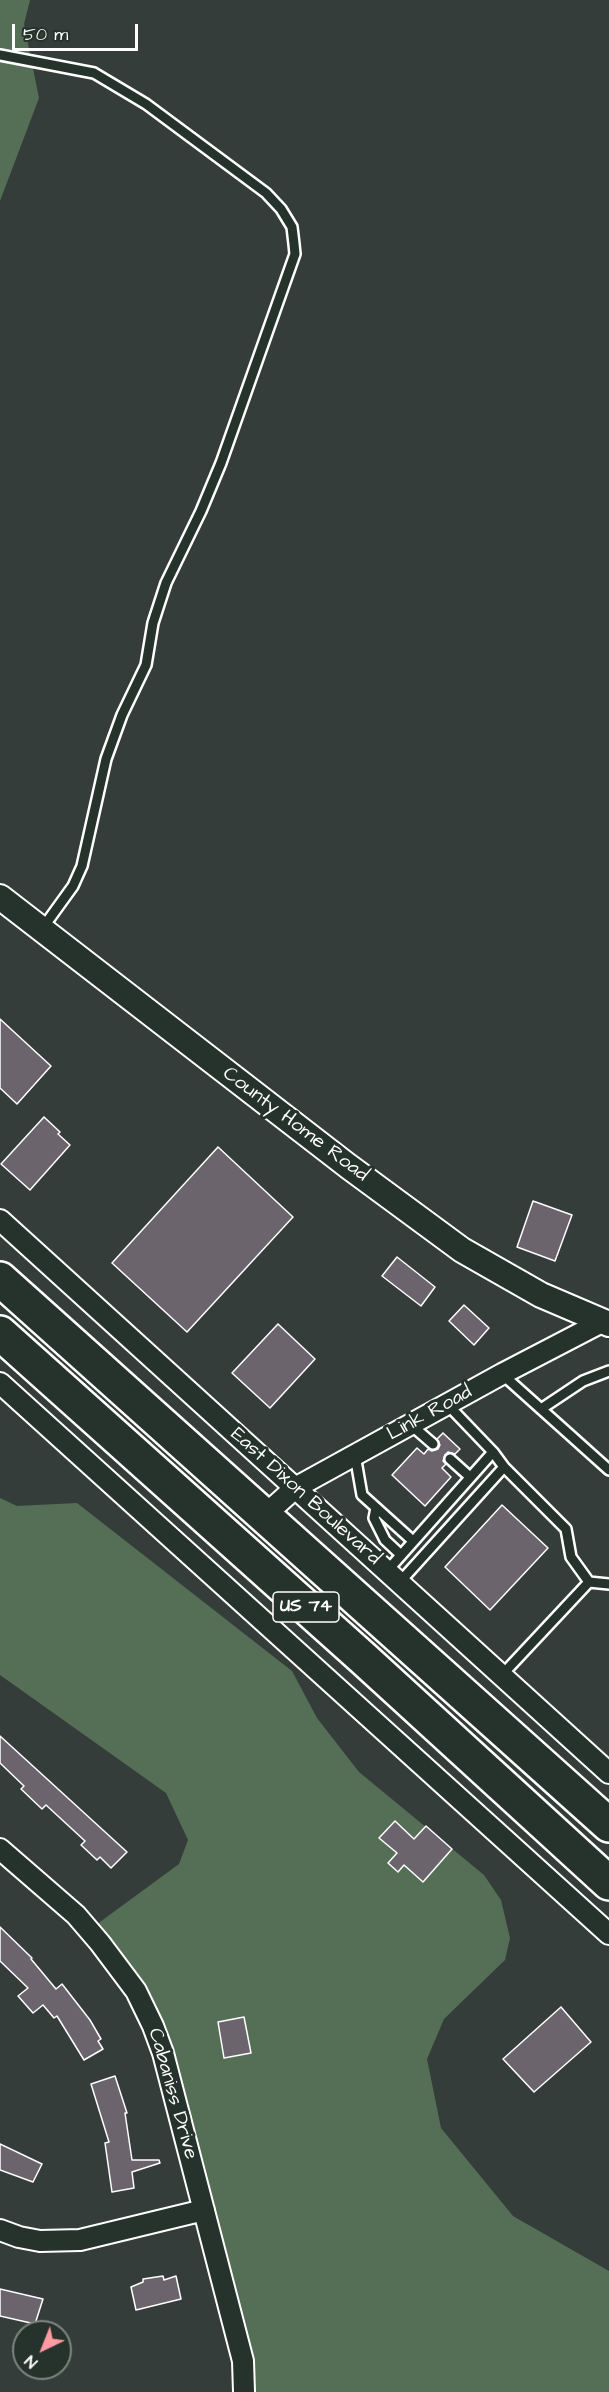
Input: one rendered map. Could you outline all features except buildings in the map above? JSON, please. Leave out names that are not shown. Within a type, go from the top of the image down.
[{"type":"highway","name":"East Dixon Boulevard","points":[[1,1280],[609,1825]]},
{"type":"highway","name":"US 74","points":[[0,1333],[364,1659],[609,1883]]},
{"type":"highway","points":[[568,1846],[609,1860]]},
{"type":"street","name":"County Home Road","points":[[0,897],[339,1159],[462,1250],[541,1295],[605,1323]]},
{"type":"street","name":"East Dixon Boulevard","points":[[0,1220],[609,1773]]},
{"type":"street","name":"Link Road","points":[[264,1515],[295,1488],[502,1374],[605,1323]]},
{"type":"street","points":[[0,1383],[609,1934]]},
{"type":"street","name":"Cabaniss Drive","points":[[0,1850],[75,1915],[100,1943],[135,1991],[153,2026],[163,2053],[243,2361],[244,2392]]},
{"type":"street","points":[[0,2230],[40,2241],[80,2240],[204,2210]]},
{"type":"lane","points":[[0,55],[94,73],[146,104],[266,193],[281,209],[292,227],[295,254],[221,463],[201,511],[166,583],[153,623],[146,665],[122,715],[106,759],[82,866],[73,886],[42,929]]},
{"type":"lane","points":[[541,1409],[583,1381],[609,1371]]},
{"type":"lane","points":[[502,1374],[609,1470]]},
{"type":"lane","points":[[447,1404],[493,1452],[504,1467],[566,1529],[571,1557],[589,1582],[609,1584]]},
{"type":"lane","points":[[410,1424],[433,1444]]},
{"type":"lane","points":[[393,1577],[401,1555],[493,1452]]},
{"type":"lane","points":[[355,1455],[362,1495],[413,1541]]},
{"type":"lane","points":[[450,1459],[470,1477]]},
{"type":"lane","points":[[393,1577],[504,1467]]},
{"type":"lane","points":[[376,1508],[374,1518],[385,1540],[401,1555]]},
{"type":"lane","points":[[501,1676],[589,1582]]},
{"type":"green space","points":[[0,0],[30,0],[24,24],[39,98],[0,201]]},
{"type":"green space","points":[[0,1498],[17,1506],[77,1503],[292,1671],[317,1718],[359,1772],[484,1875],[501,1900],[510,1938],[505,1960],[444,2019],[427,2059],[441,2128],[513,2216],[609,2271],[609,2392],[244,2392],[163,2053],[89,1930],[179,1864],[188,1840],[166,1793],[0,1675]]}]
